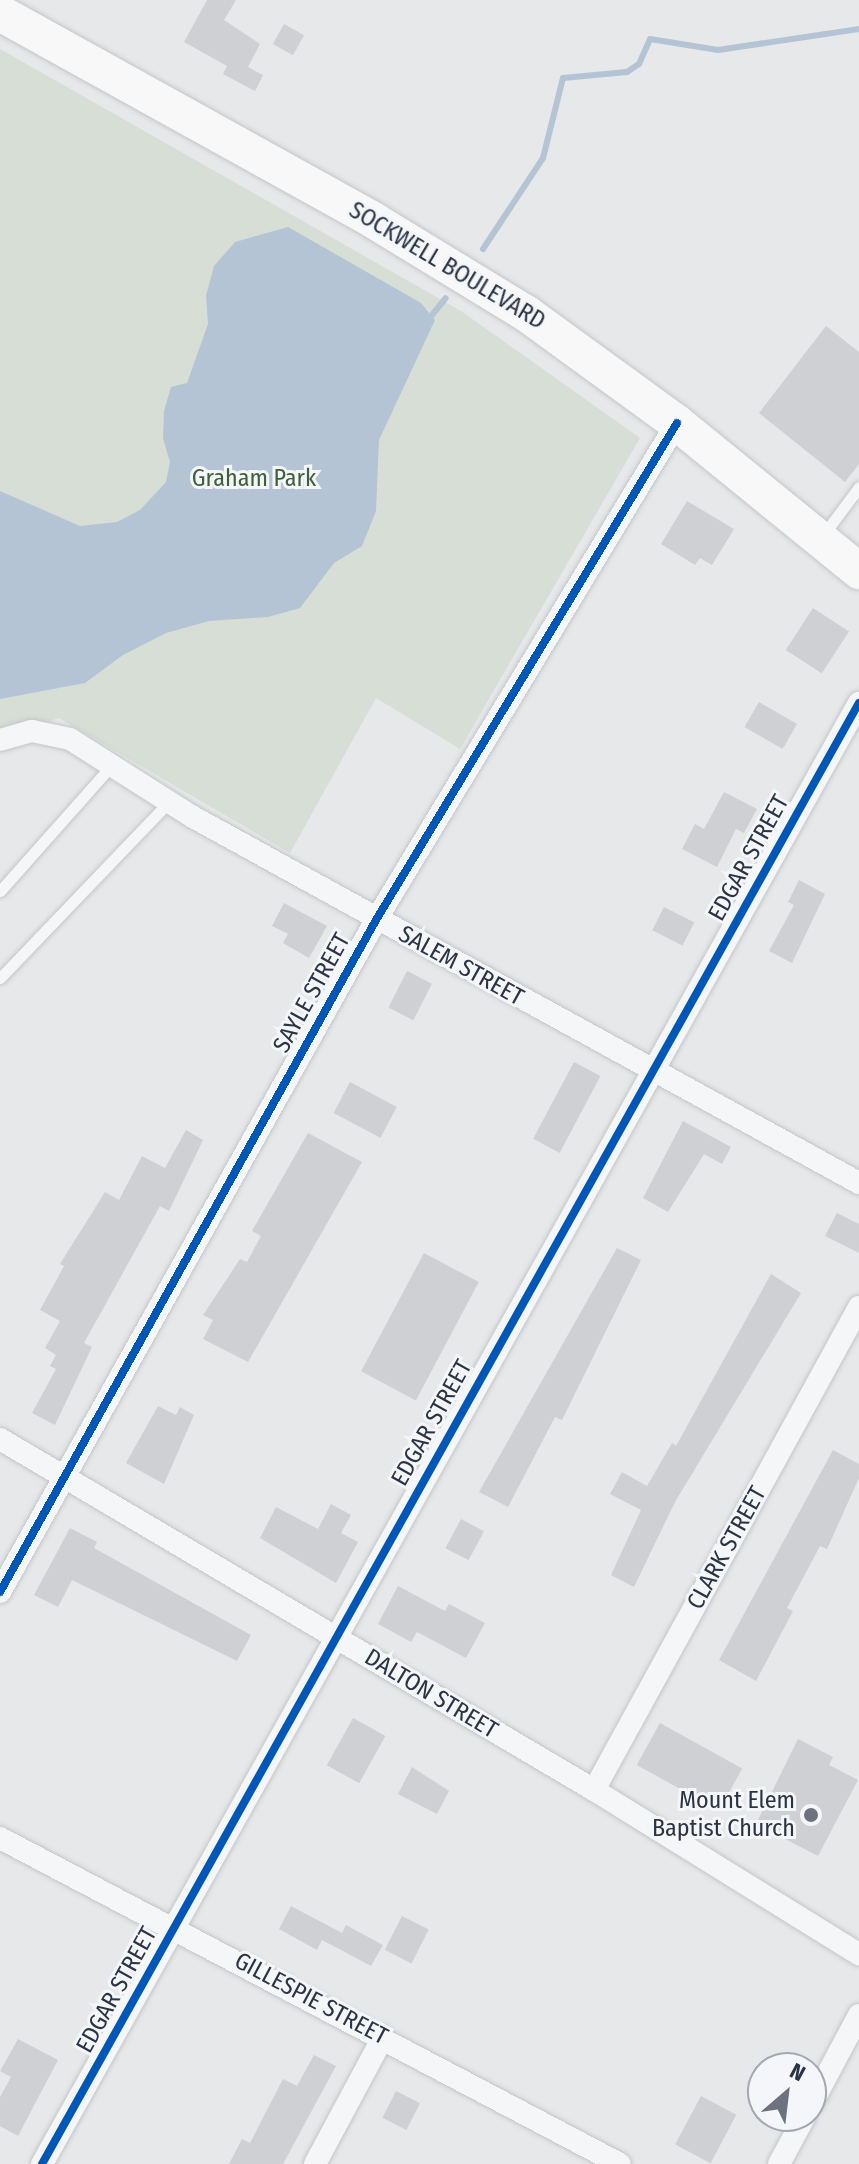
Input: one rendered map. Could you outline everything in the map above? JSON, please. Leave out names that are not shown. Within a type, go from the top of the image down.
[{"type":"main road","name":"SOCKWELL BOULEVARD","points":[[0,13],[422,248],[572,344],[677,423],[859,571]]},
{"type":"street","name":"SAYLE STREET","points":[[0,1592],[376,920],[677,423]]},
{"type":"street","name":"EDGAR STREET","points":[[42,2164],[859,703]]},
{"type":"street","name":"SALEM STREET","points":[[0,740],[32,731],[70,739],[169,802],[376,920],[859,1183]]},
{"type":"street","name":"CLARK STREET","points":[[594,1790],[859,1307]]},
{"type":"street","name":"DALTON STREET","points":[[0,1439],[594,1790],[859,1954]]},
{"type":"street","name":"GILLESPIE STREET","points":[[0,1838],[175,1927],[620,2164]]},
{"type":"street","points":[[827,2075],[859,2015]]},
{"type":"street","points":[[315,2164],[383,2037]]},
{"type":"street","points":[[779,2164],[796,2132]]},
{"type":"lane","points":[[820,540],[859,487]]},
{"type":"lane","points":[[0,891],[111,766]]},
{"type":"lane","points":[[0,978],[169,802]]},
{"type":"green space","name":"Graham Park","points":[[0,49],[461,311],[640,438],[460,749],[376,698],[290,853],[59,718],[0,735]]},
{"type":"water","points":[[288,227],[421,303],[435,320],[379,440],[376,511],[362,546],[334,563],[300,608],[268,617],[209,621],[166,633],[123,655],[85,683],[0,699],[0,491],[80,526],[117,522],[140,510],[166,482],[170,462],[163,438],[164,411],[171,387],[187,383],[208,324],[206,296],[214,266],[235,242]]},
{"type":"building","points":[[207,0],[236,0],[224,20],[260,44],[248,67],[263,75],[255,91],[223,74],[227,66],[184,42]]},
{"type":"building","points":[[284,24],[304,35],[293,55],[273,44]]},
{"type":"building","points":[[826,326],[859,352],[859,464],[845,482],[759,413]]},
{"type":"building","points":[[687,501],[734,529],[712,565],[700,558],[695,565],[661,544]]},
{"type":"building","points":[[813,608],[849,631],[822,673],[786,650]]},
{"type":"building","points":[[759,702],[797,724],[783,749],[744,727]]},
{"type":"building","points":[[724,792],[757,809],[744,833],[736,829],[717,867],[682,849],[695,824],[704,829]]},
{"type":"building","points":[[799,880],[825,894],[792,963],[769,951],[794,905],[788,902]]},
{"type":"building","points":[[284,903],[327,926],[309,958],[283,943],[288,934],[272,926]]},
{"type":"building","points":[[664,907],[694,922],[682,946],[652,930]]},
{"type":"building","points":[[407,971],[432,984],[413,1020],[388,1008]]},
{"type":"building","points":[[574,1062],[600,1076],[560,1153],[533,1139]]},
{"type":"building","points":[[350,1082],[397,1107],[380,1138],[334,1113]]},
{"type":"building","points":[[683,1121],[731,1147],[722,1164],[704,1154],[668,1212],[643,1198]]},
{"type":"building","points":[[186,1130],[203,1140],[169,1211],[160,1206],[84,1343],[92,1347],[55,1425],[32,1413],[56,1369],[50,1366],[56,1355],[45,1348],[60,1321],[40,1310],[64,1266],[60,1264],[105,1192],[119,1200],[142,1156],[165,1168]]},
{"type":"building","points":[[308,1133],[362,1162],[248,1362],[203,1339],[213,1320],[203,1315],[240,1259],[247,1262],[261,1236],[252,1231]]},
{"type":"building","points":[[837,1213],[859,1224],[859,1253],[825,1236]]},
{"type":"building","points":[[617,1248],[641,1260],[562,1420],[555,1417],[508,1507],[479,1492]]},
{"type":"building","points":[[424,1253],[479,1282],[416,1400],[361,1371]]},
{"type":"building","points":[[771,1274],[801,1293],[675,1502],[634,1587],[611,1575],[641,1510],[610,1494],[622,1472],[647,1486],[672,1443],[676,1446]]},
{"type":"building","points":[[158,1406],[176,1415],[180,1407],[194,1415],[164,1484],[126,1463]]},
{"type":"building","points":[[833,1450],[859,1464],[859,1478],[827,1549],[820,1546],[787,1608],[793,1611],[756,1681],[719,1660]]},
{"type":"building","points":[[331,1504],[351,1515],[341,1533],[358,1542],[336,1583],[260,1538],[276,1507],[318,1529]]},
{"type":"building","points":[[461,1519],[484,1531],[468,1560],[446,1548]]},
{"type":"building","points":[[70,1528],[97,1542],[94,1548],[251,1635],[237,1661],[72,1580],[58,1607],[34,1595]]},
{"type":"building","points":[[398,1586],[445,1611],[449,1604],[485,1623],[466,1658],[417,1632],[411,1642],[378,1624]]},
{"type":"building","points":[[353,1718],[385,1736],[359,1783],[327,1765]]},
{"type":"building","points":[[660,1723],[742,1769],[719,1811],[637,1765]]},
{"type":"building","points":[[798,1739],[833,1757],[829,1765],[858,1780],[818,1856],[756,1824]]},
{"type":"building","points":[[412,1767],[449,1791],[437,1814],[398,1794]]},
{"type":"building","points":[[291,1906],[342,1933],[346,1925],[383,1945],[371,1966],[322,1940],[317,1950],[279,1929]]},
{"type":"building","points":[[402,1916],[429,1930],[411,1963],[385,1950]]},
{"type":"building","points":[[18,2039],[58,2060],[18,2136],[0,2126],[0,2097],[11,2077],[0,2071]]},
{"type":"building","points":[[314,2055],[336,2066],[283,2164],[229,2164],[242,2139],[250,2143],[283,2079],[297,2086]]},
{"type":"building","points":[[396,2091],[420,2103],[406,2130],[382,2118]]},
{"type":"building","points":[[701,2096],[736,2115],[710,2163],[675,2145]]},
{"type":"waterway","points":[[483,249],[543,158],[563,78],[627,72],[639,64],[650,39],[718,50],[859,29]]},
{"type":"waterway","points":[[428,320],[446,298]]},
{"type":"cycle path","points":[[0,1592],[376,920],[677,423]]},
{"type":"cycle path","points":[[42,2164],[859,703]]},
{"type":"place","name":"Mount Elem Baptist Church","points":[[811,1815]]}]
